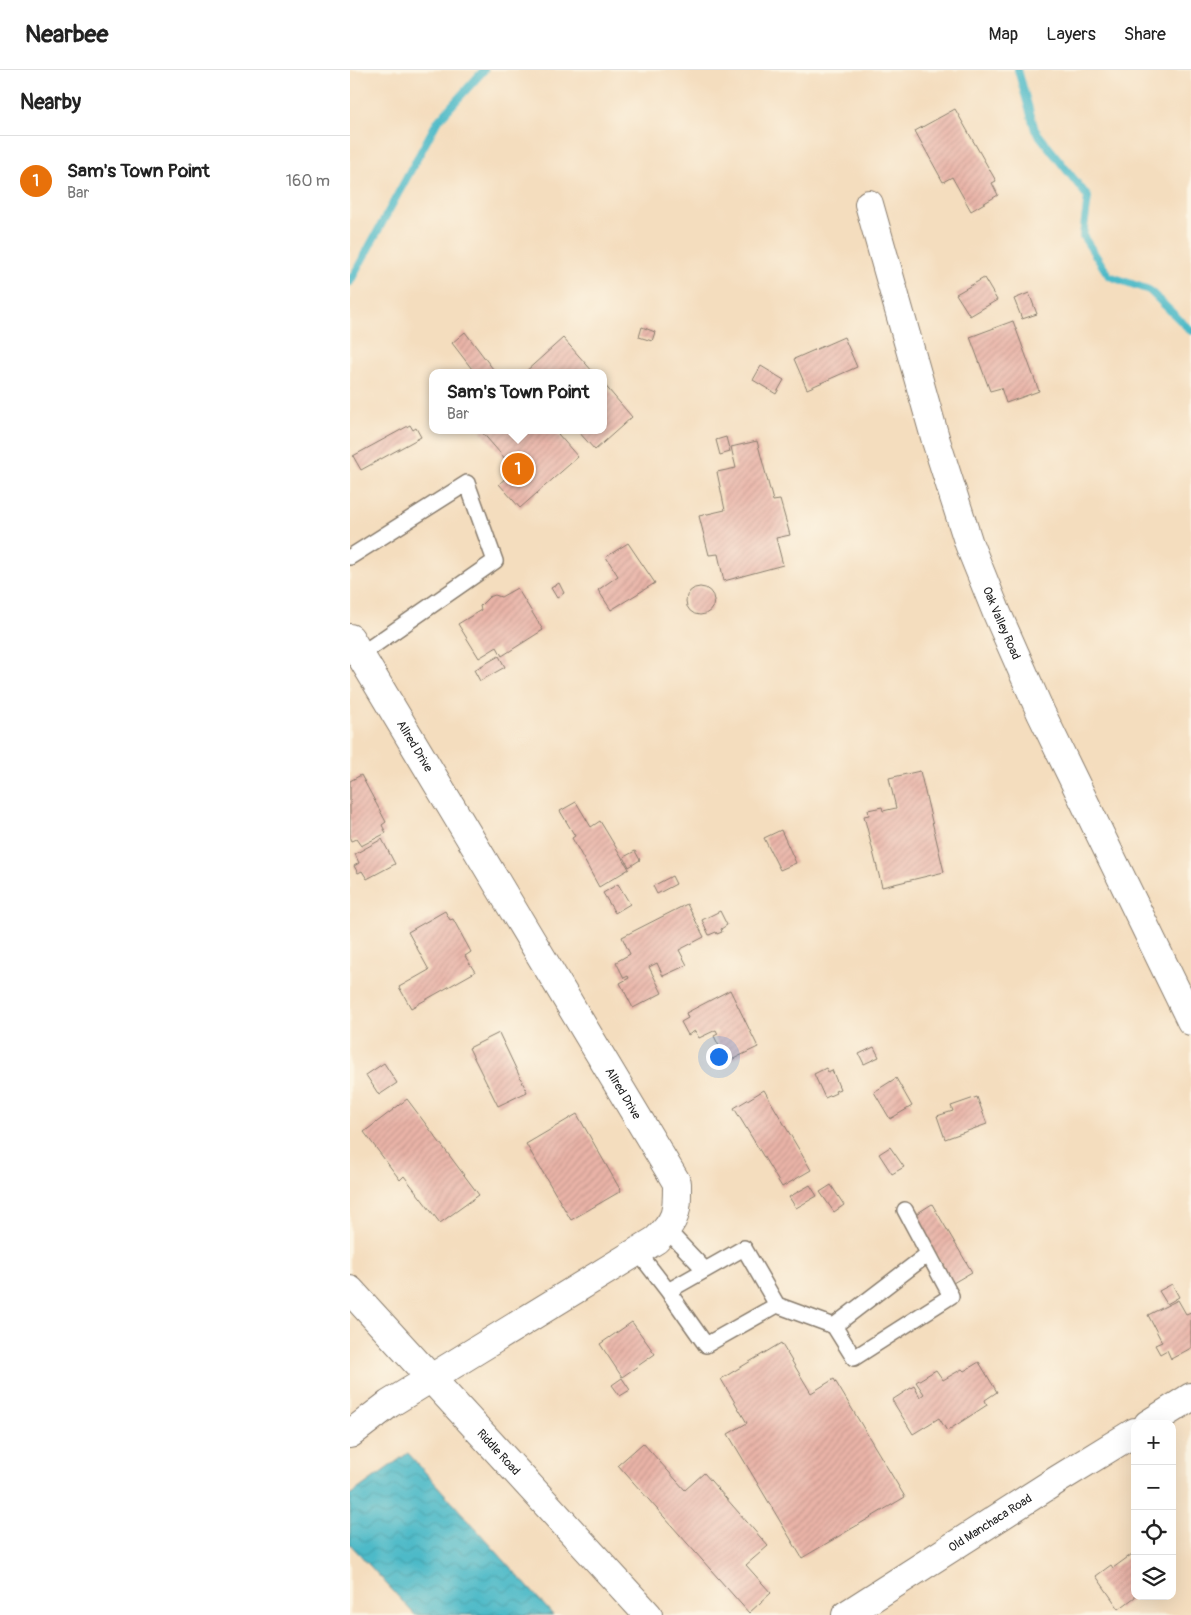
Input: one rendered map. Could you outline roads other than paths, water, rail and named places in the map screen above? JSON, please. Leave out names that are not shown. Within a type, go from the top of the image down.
[{"type":"street","name":"Oak Valley Road","points":[[869,204],[936,441],[972,552],[996,611],[1042,713],[1191,1021]]},
{"type":"street","name":"Allred Drive","points":[[350,1434],[389,1404],[656,1240],[667,1230],[677,1210],[677,1183],[355,647]]},
{"type":"street","name":"Riddle Road","points":[[350,1290],[648,1615]]},
{"type":"street","points":[[1154,1420],[1191,1397]]},
{"type":"street","name":"Old Manchaca Road","points":[[846,1615],[1056,1480],[1131,1434]]},
{"type":"lane","points":[[350,558],[467,483],[495,561],[355,647]]},
{"type":"lane","points":[[668,1291],[744,1248],[777,1305],[834,1326],[854,1358],[951,1296],[905,1210]]},
{"type":"lane","points":[[667,1230],[705,1270]]},
{"type":"lane","points":[[638,1252],[706,1346],[777,1305]]},
{"type":"lane","points":[[834,1326],[928,1254]]},
{"type":"water","points":[[408,1453],[553,1615],[415,1615],[350,1544],[350,1495]]},
{"type":"waterway","points":[[350,282],[437,122],[484,70]]},
{"type":"waterway","points":[[1018,70],[1035,130],[1088,197],[1083,236],[1109,276],[1149,290],[1191,331]]},
{"type":"place","name":"Sam's Town Point","points":[[518,469]]}]
